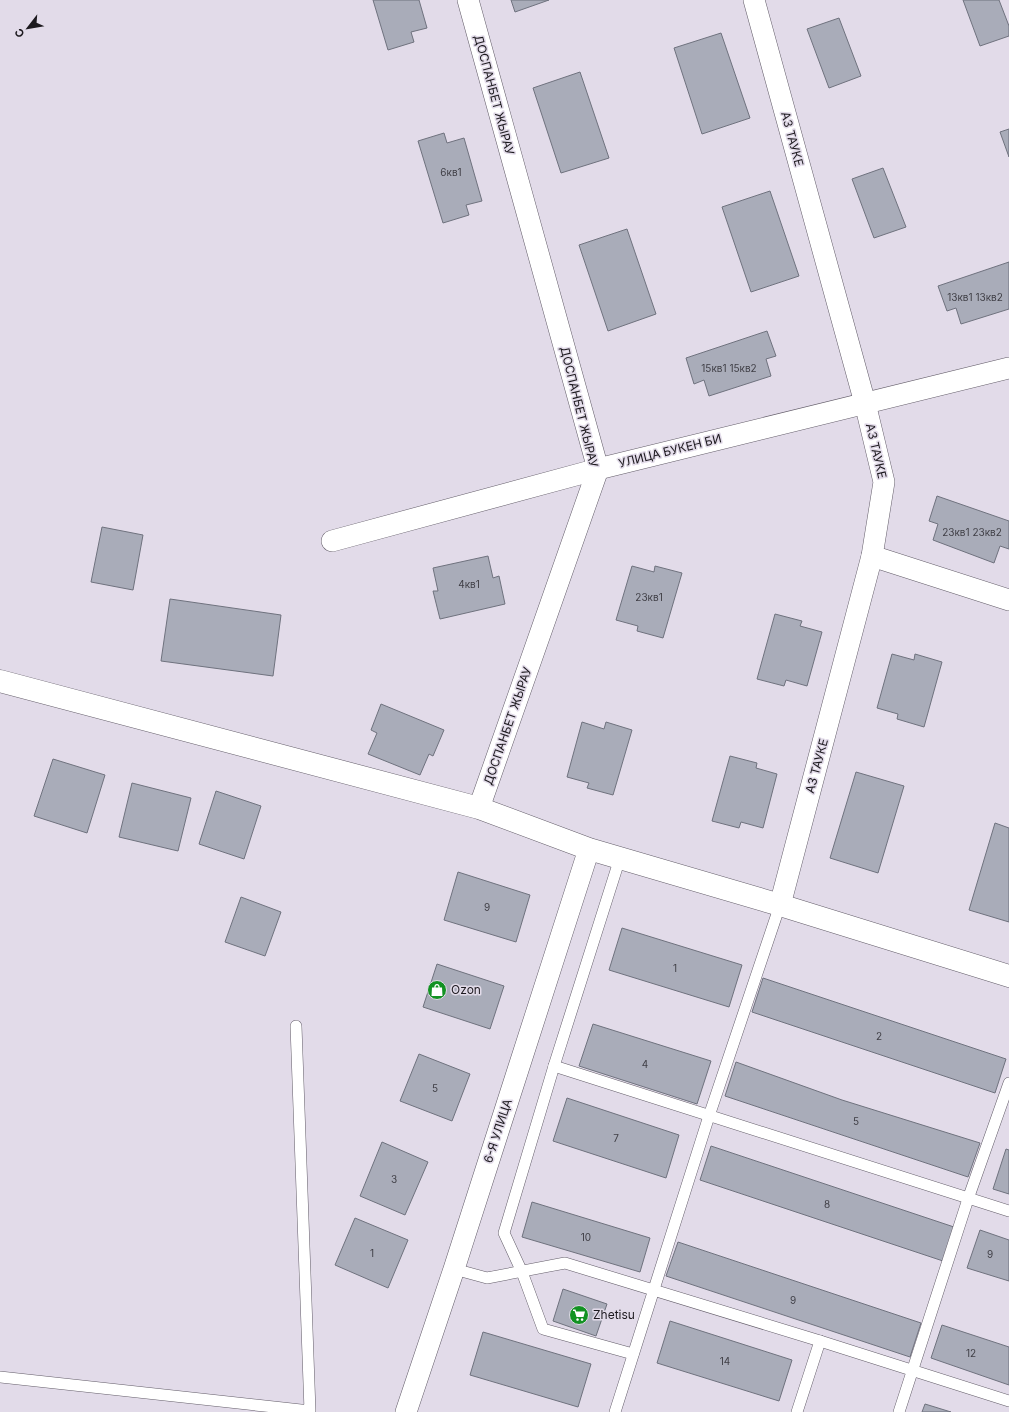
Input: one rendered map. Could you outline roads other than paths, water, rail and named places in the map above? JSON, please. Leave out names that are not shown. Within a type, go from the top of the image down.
[{"type":"street","name":"ДОСПАНБЕТ ЖЫРАУ","points":[[468,0],[598,469],[479,808]]},
{"type":"street","name":"АЗ ТАУКЕ","points":[[754,0],[865,404],[884,482],[872,556],[780,905]]},
{"type":"street","name":"УЛИЦА БУКЕН БИ","points":[[332,541],[598,469],[1009,368]]},
{"type":"street","points":[[872,556],[1009,600]]},
{"type":"street","points":[[0,681],[479,808],[589,849],[780,905],[1009,976]]},
{"type":"street","name":"6-Я УЛИЦА","points":[[406,1412],[454,1269],[589,849]]},
{"type":"lane","points":[[620,858],[554,1066],[504,1233],[522,1272],[543,1329],[633,1354]]},
{"type":"lane","points":[[615,1412],[709,1116],[780,905]]},
{"type":"lane","points":[[0,1377],[310,1411],[296,1026]]},
{"type":"lane","points":[[554,1066],[1009,1211]]},
{"type":"lane","points":[[899,1412],[968,1199],[1009,1083]]},
{"type":"lane","points":[[454,1269],[488,1278],[565,1263],[820,1341],[1009,1401]]},
{"type":"lane","points":[[797,1412],[820,1341]]},
{"type":"place","name":"Ozon","points":[[437,990]]},
{"type":"place","name":"Zhetisu","points":[[579,1315]]}]
